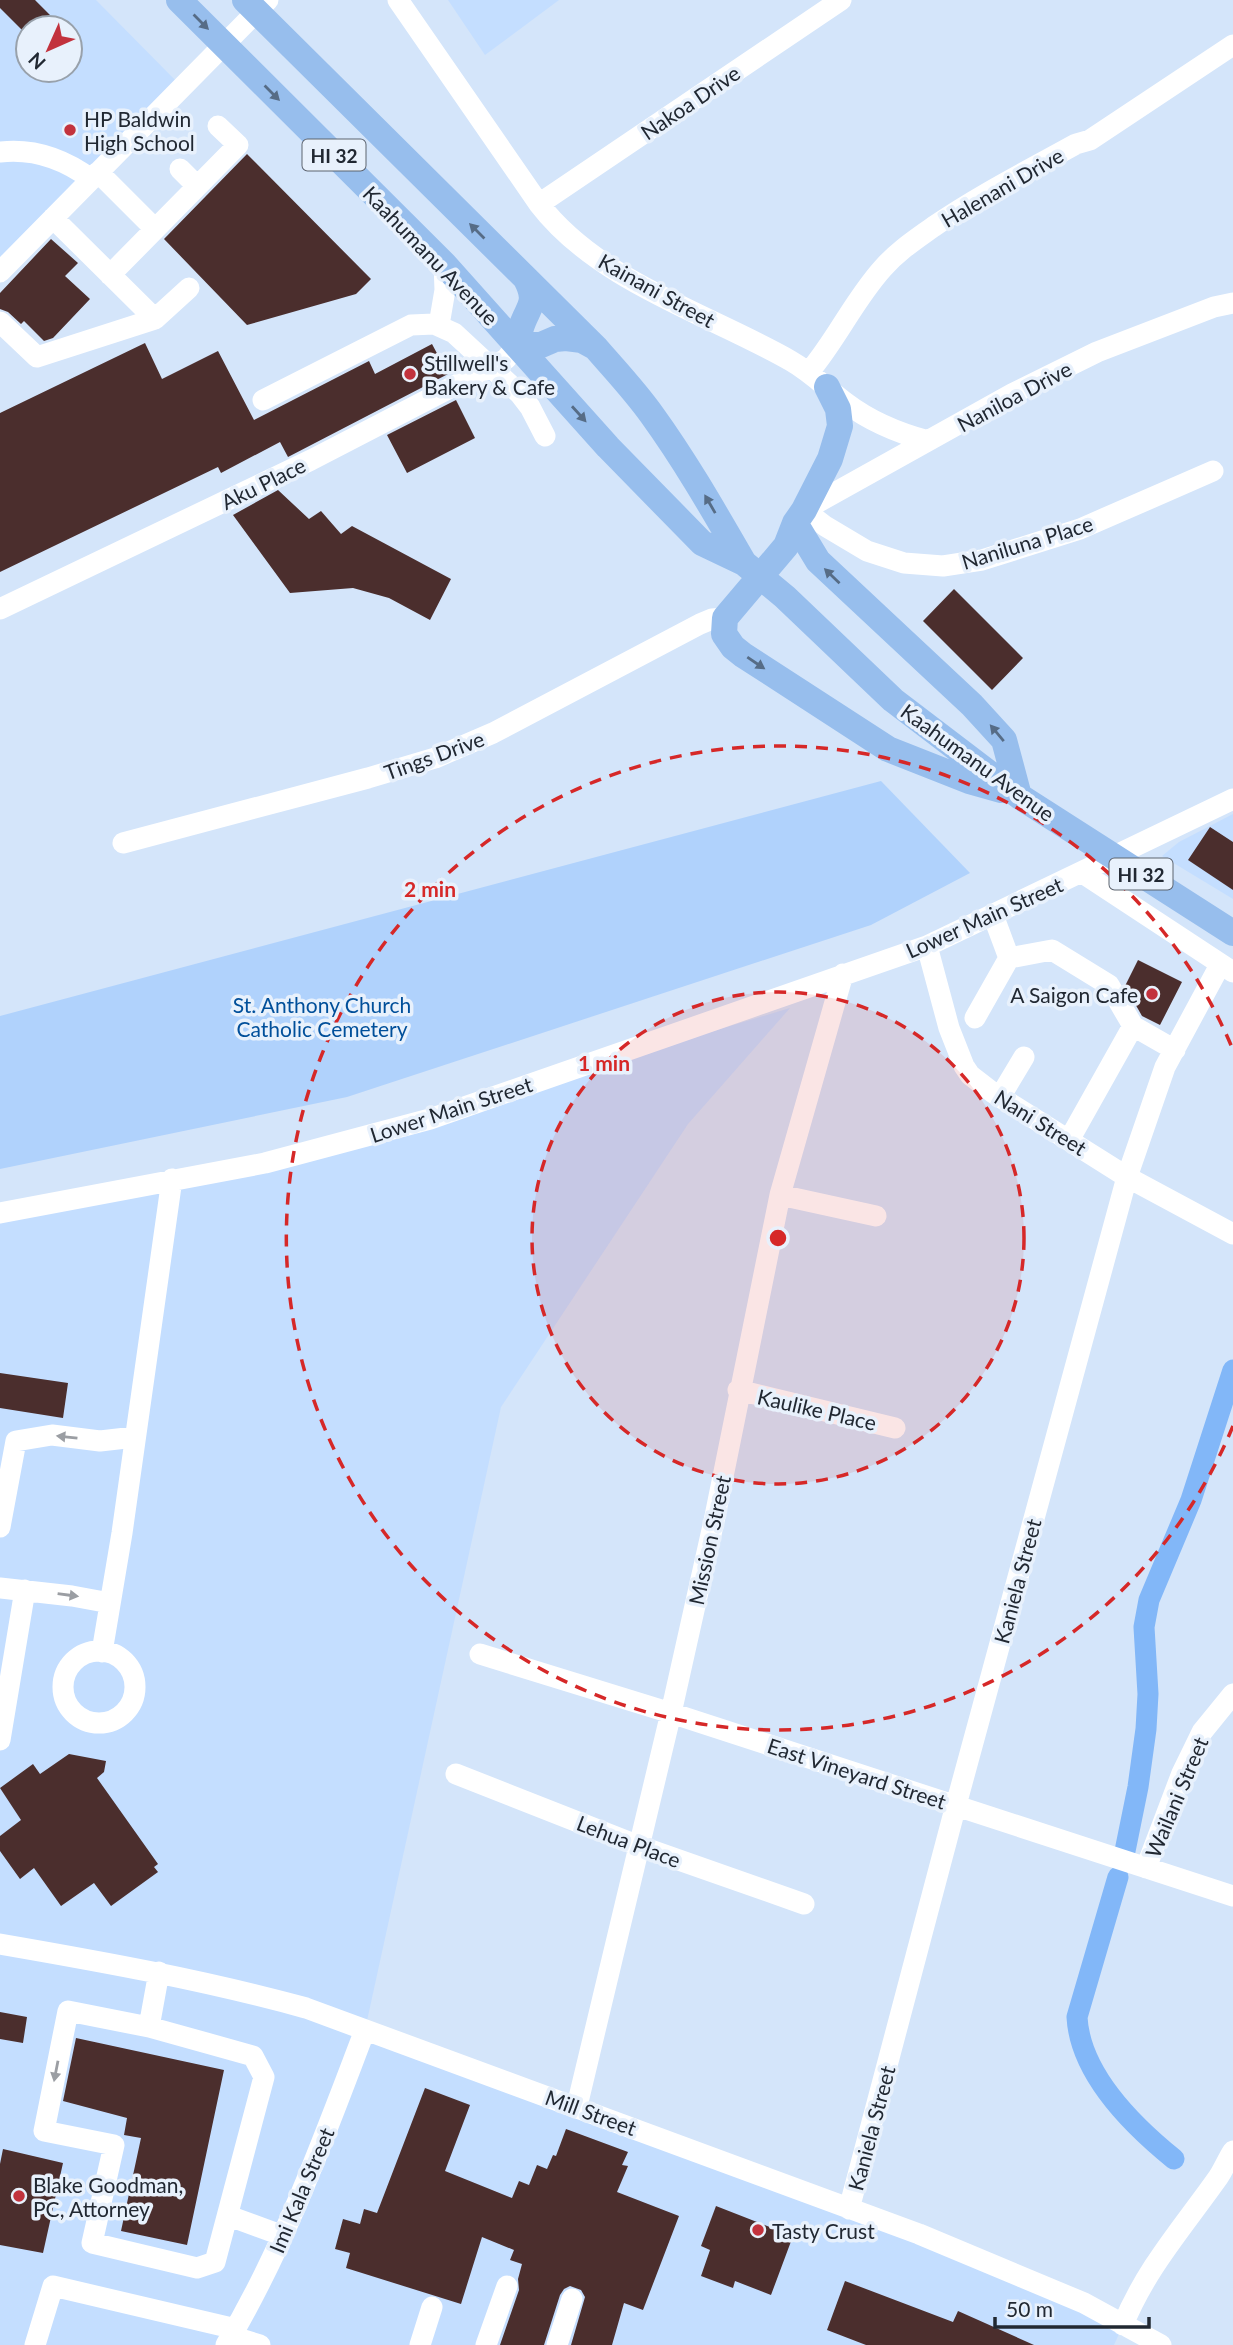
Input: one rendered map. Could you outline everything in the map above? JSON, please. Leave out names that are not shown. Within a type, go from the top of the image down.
[{"type":"main road","name":"Kaahumanu Avenue","points":[[179,0],[444,264],[608,447],[702,543],[744,563],[785,597],[893,700],[1019,796],[1233,933]]},
{"type":"main road","name":"Kaahumanu Avenue","points":[[257,4],[596,348],[652,413],[744,563]]},
{"type":"main road","points":[[526,279],[531,290],[531,306],[521,325],[517,345],[541,345],[555,339],[572,338],[596,348]]},
{"type":"main road","points":[[818,379],[838,409],[840,426],[830,459],[795,526],[731,611],[724,634],[733,647],[888,749],[969,781],[1019,796]]},
{"type":"main road","points":[[795,526],[818,561],[972,705],[1004,740],[1019,796]]},
{"type":"street","name":"Kainani Street","points":[[398,0],[539,204],[565,232],[619,272],[818,379],[845,402],[884,427],[928,441]]},
{"type":"street","name":"Nakoa Drive","points":[[539,204],[841,0]]},
{"type":"street","points":[[0,272],[224,45],[257,4]]},
{"type":"street","name":"Halenani Drive","points":[[818,379],[828,349],[853,304],[883,267],[902,249],[966,204],[1076,144],[1090,140],[1233,45]]},
{"type":"street","points":[[110,275],[238,145],[218,126]]},
{"type":"street","points":[[0,152],[20,151],[47,155],[95,176],[155,229]]},
{"type":"street","points":[[180,169],[197,186]]},
{"type":"street","points":[[52,218],[155,319]]},
{"type":"street","points":[[439,326],[445,290],[444,264]]},
{"type":"street","points":[[0,321],[37,357],[155,319],[189,288]]},
{"type":"street","name":"Naniloa Drive","points":[[795,526],[928,441],[1012,394],[1097,352],[1214,307],[1233,303]]},
{"type":"street","points":[[263,400],[411,325],[428,323],[454,333],[492,366],[530,407],[545,436]]},
{"type":"street","name":"Aku Place","points":[[0,610],[311,460],[506,359],[517,345]]},
{"type":"street","name":"Naniluna Place","points":[[795,526],[850,542],[876,555],[924,565],[953,565],[982,560],[1080,528],[1213,471]]},
{"type":"street","name":"Tings Drive","points":[[123,843],[435,758],[492,733],[700,624],[731,611]]},
{"type":"street","name":"Lower Main Street","points":[[0,1213],[265,1163],[430,1119],[927,946],[1233,799]]},
{"type":"street","points":[[1082,872],[1226,969]]},
{"type":"street","points":[[993,915],[1009,958]]},
{"type":"street","name":"Nani Street","points":[[927,946],[941,1002],[964,1066],[971,1075],[1000,1097],[1127,1177],[1233,1234]]},
{"type":"street","points":[[975,1018],[1009,958],[1052,950],[1109,985],[1133,1026],[1175,1050]]},
{"type":"street","name":"Kaniela Street","points":[[849,2209],[1127,1177],[1165,1067],[1226,969]]},
{"type":"street","name":"Mission Street","points":[[576,2106],[671,1713],[714,1521],[779,1195],[843,974]]},
{"type":"street","points":[[1069,1140],[1133,1026]]},
{"type":"street","points":[[1000,1097],[1024,1057]]},
{"type":"street","points":[[102,1651],[172,1179]]},
{"type":"street","points":[[779,1195],[876,1216]]},
{"type":"street","name":"Kaulike Place","points":[[738,1390],[895,1428]]},
{"type":"street","points":[[0,1527],[16,1441],[52,1436],[100,1441],[135,1437]]},
{"type":"street","points":[[0,1588],[110,1603]]},
{"type":"street","points":[[0,1737],[25,1590]]},
{"type":"street","name":"East Vineyard Street","points":[[480,1654],[671,1713],[1233,1896]]},
{"type":"street","name":"Wailani Street","points":[[1146,1868],[1182,1773],[1202,1732],[1233,1693]]},
{"type":"street","name":"Lehua Place","points":[[456,1774],[639,1846],[804,1904]]},
{"type":"street","name":"Mill Street","points":[[0,1944],[159,1972],[306,2008],[919,2234],[1071,2298],[1161,2345]]},
{"type":"street","points":[[149,2027],[159,1972]]},
{"type":"street","points":[[68,2011],[149,2027],[253,2056],[264,2077],[215,2262],[197,2268],[92,2243],[114,2145],[44,2131],[68,2011]]},
{"type":"street","name":"Imi Kala Street","points":[[231,2337],[260,2286],[320,2147],[365,2030]]},
{"type":"street","points":[[1123,2325],[1135,2296],[1164,2248],[1219,2177],[1232,2154]]},
{"type":"street","points":[[229,2216],[281,2235]]},
{"type":"street","points":[[35,2345],[53,2286],[260,2345]]},
{"type":"street","points":[[486,2345],[507,2286]]},
{"type":"street","points":[[557,2345],[572,2299]]},
{"type":"street","points":[[420,2345],[432,2307]]},
{"type":"shaded area","name":"HP Baldwin High School","points":[[0,0],[96,0],[182,87],[0,272]]},
{"type":"shaded area","points":[[448,0],[559,0],[485,55]]},
{"type":"shaded area","points":[[1233,814],[1233,899],[1162,856],[1179,842]]},
{"type":"shaded area","points":[[790,1008],[688,1124],[501,1407],[365,2030],[577,2106],[1123,2325],[1114,2345],[0,2345],[0,1218],[266,1166]]},
{"type":"green space","name":"St. Anthony Church Catholic Cemetery","points":[[881,781],[970,873],[871,925],[347,1097],[0,1169],[0,1016]]},
{"type":"building","points":[[0,0],[35,0],[49,14],[14,14],[14,22],[0,8]]},
{"type":"building","points":[[247,154],[371,279],[356,294],[247,325],[164,239]]},
{"type":"building","points":[[51,239],[78,263],[65,276],[90,299],[53,338],[44,341],[24,321],[21,324],[8,312],[0,309],[0,293]]},
{"type":"building","points":[[145,343],[162,379],[218,351],[254,420],[369,361],[375,374],[432,344],[448,374],[288,457],[280,442],[221,473],[218,467],[0,572],[0,413]]},
{"type":"building","points":[[456,400],[475,438],[407,473],[387,435]]},
{"type":"building","points":[[278,490],[309,519],[321,511],[341,534],[352,526],[451,579],[430,620],[389,598],[353,588],[290,593],[233,515]]},
{"type":"building","points":[[954,589],[1023,658],[992,690],[923,621]]},
{"type":"building","points":[[1210,827],[1233,842],[1233,890],[1188,860]]},
{"type":"building","name":"A Saigon Cafe","points":[[1138,960],[1182,982],[1160,1025],[1142,1016],[1125,986]]},
{"type":"building","points":[[0,1373],[68,1383],[63,1418],[0,1408]]},
{"type":"building","points":[[69,1754],[106,1761],[104,1772],[97,1778],[158,1864],[154,1867],[158,1872],[111,1906],[94,1883],[61,1906],[34,1868],[20,1879],[0,1851],[0,1836],[21,1820],[0,1788],[33,1764],[40,1774]]},
{"type":"building","points":[[0,2012],[27,2017],[23,2043],[0,2039]]},
{"type":"building","points":[[76,2038],[224,2070],[187,2245],[121,2231],[141,2138],[124,2135],[127,2118],[63,2101]]},
{"type":"building","points":[[425,2088],[470,2105],[445,2171],[512,2198],[519,2181],[529,2185],[537,2165],[547,2169],[553,2155],[556,2156],[566,2129],[628,2152],[622,2165],[628,2166],[617,2192],[679,2216],[643,2310],[624,2303],[612,2345],[571,2345],[585,2297],[581,2290],[570,2286],[560,2295],[544,2345],[500,2345],[519,2290],[518,2279],[522,2264],[510,2260],[514,2250],[482,2237],[461,2304],[346,2268],[350,2253],[335,2249],[343,2219],[360,2224],[364,2209],[377,2213]]},
{"type":"building","points":[[3,2149],[63,2163],[43,2253],[0,2245],[0,2164]]},
{"type":"building","points":[[716,2206],[793,2236],[771,2295],[735,2281],[733,2288],[701,2276],[710,2250],[701,2246]]},
{"type":"building","points":[[845,2281],[953,2322],[958,2311],[1034,2345],[866,2345],[827,2330]]},
{"type":"waterway","points":[[1125,1851],[1146,1729],[1148,1694],[1144,1627],[1149,1600],[1191,1500],[1233,1370]]},
{"type":"waterway","points":[[1118,1877],[1077,2017],[1080,2038],[1098,2078],[1111,2097],[1174,2159]]},
{"type":"place","name":"HP Baldwin High School","points":[[70,130]]},
{"type":"place","name":"Stillwell's Bakery & Cafe","points":[[410,374]]},
{"type":"place","name":"A Saigon Cafe","points":[[1152,994]]},
{"type":"place","name":"Blake Goodman, PC, Attorney","points":[[19,2196]]},
{"type":"place","name":"Tasty Crust","points":[[758,2230]]}]
